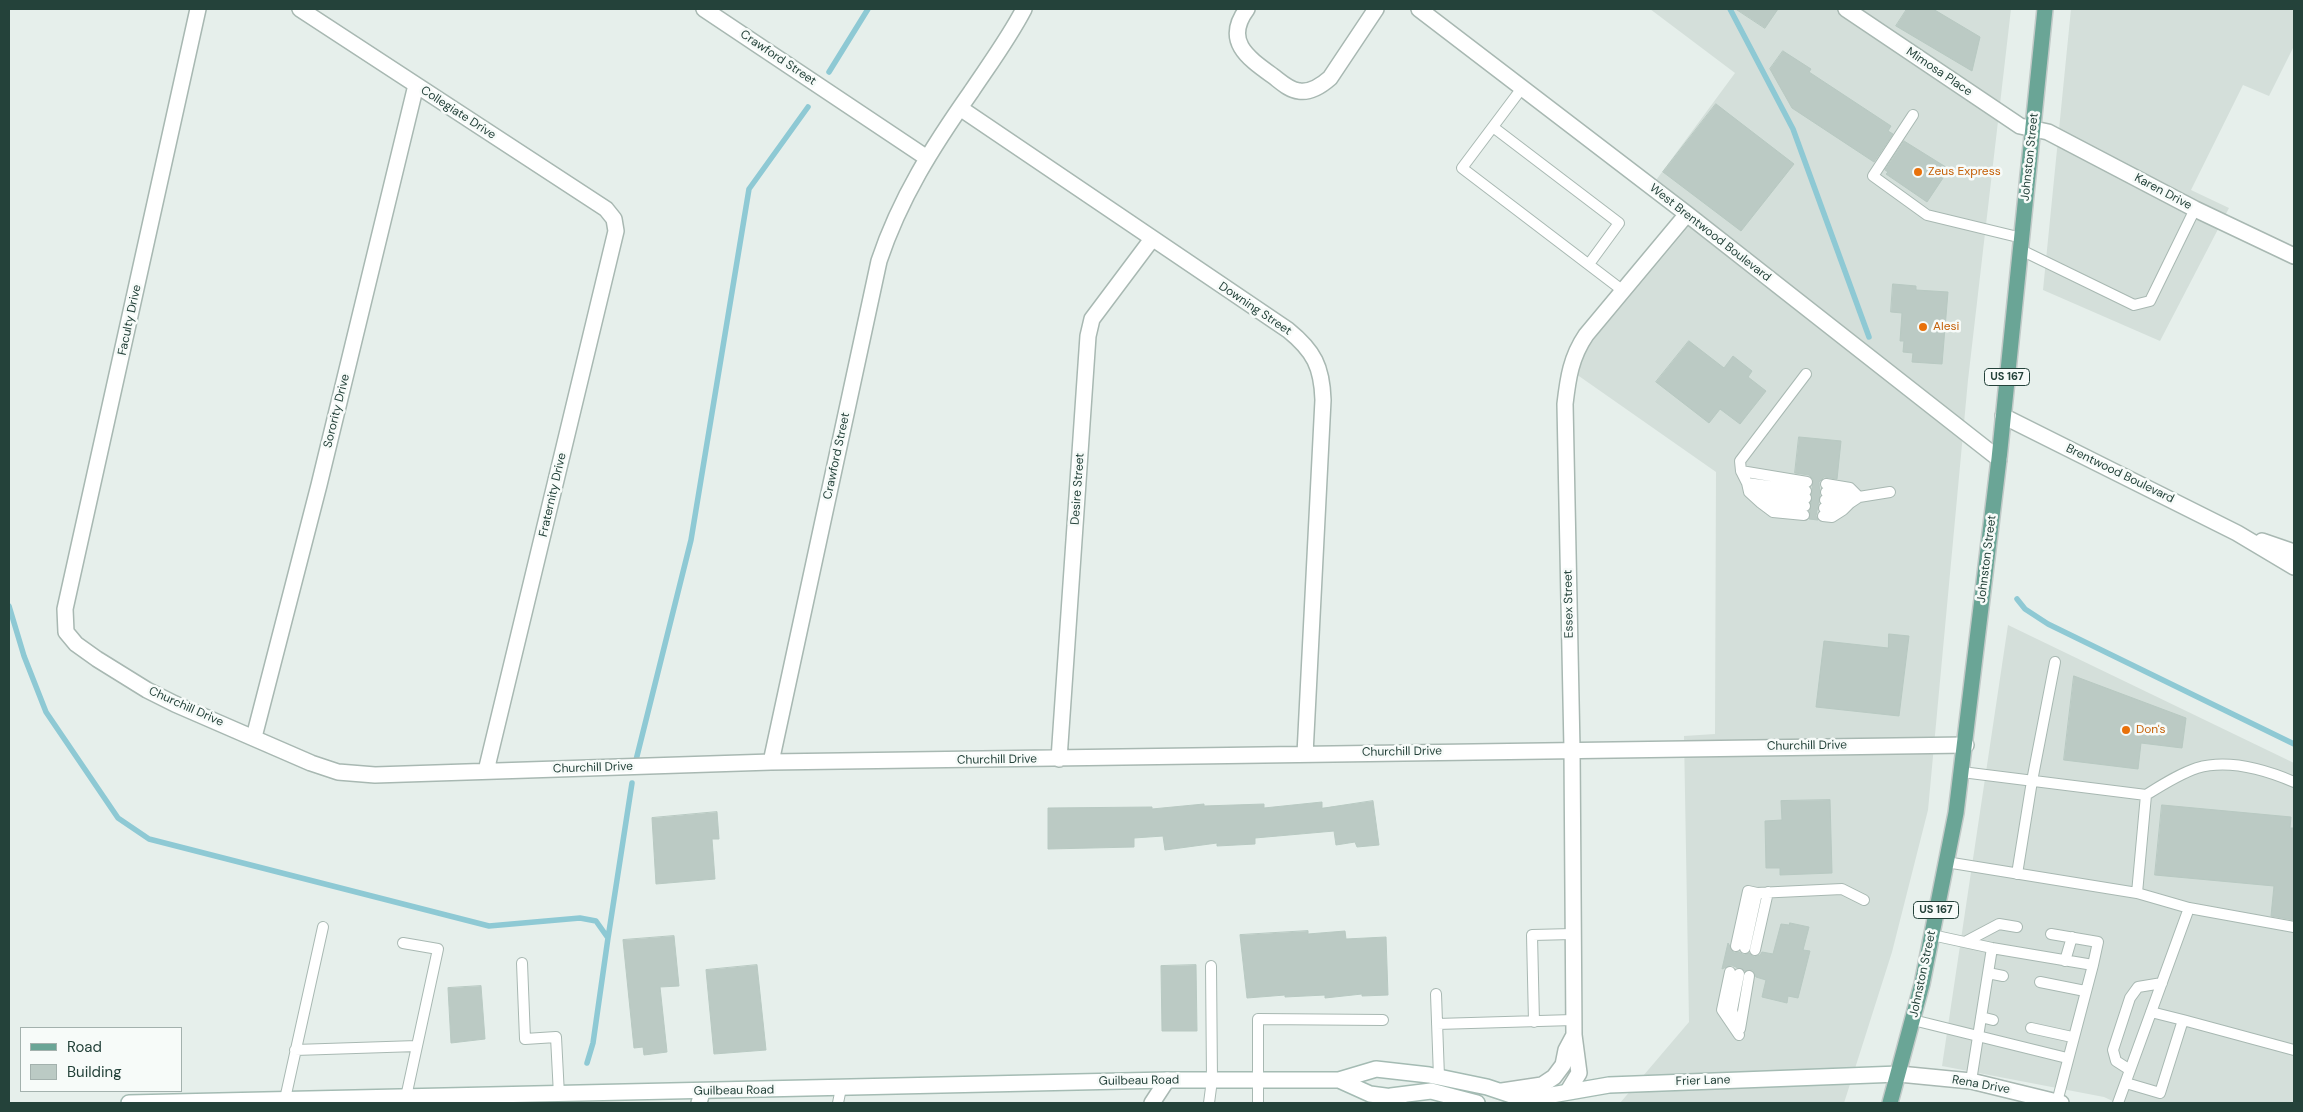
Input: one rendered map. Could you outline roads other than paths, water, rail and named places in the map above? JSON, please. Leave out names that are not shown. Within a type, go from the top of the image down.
[{"type":"main road","name":"Johnston Street","points":[[1890,1103],[1913,1020],[1932,935],[1966,745],[1999,459],[2045,9]]},
{"type":"street","name":"Faculty Drive","points":[[66,632],[65,609],[198,9]]},
{"type":"street","name":"Collegiate Drive","points":[[300,9],[606,209],[614,219]]},
{"type":"street","name":"Crawford Street","points":[[704,9],[927,158]]},
{"type":"street","points":[[960,108],[1024,9]]},
{"type":"street","points":[[1247,9],[1238,26],[1241,48],[1247,58],[1291,89],[1301,92],[1321,86],[1330,78],[1376,9]]},
{"type":"street","name":"West Brentwood Boulevard","points":[[1419,9],[1686,214],[1999,459]]},
{"type":"street","name":"Mimosa Place","points":[[1846,9],[2008,119],[2020,126],[2033,129]]},
{"type":"street","name":"Sorority Drive","points":[[254,737],[319,485],[416,85]]},
{"type":"street","name":"Crawford Street","points":[[771,762],[879,262],[890,228],[904,198],[927,158],[960,108]]},
{"type":"street","name":"Downing Street","points":[[960,108],[1292,333],[1310,351],[1320,372],[1322,410],[1305,754]]},
{"type":"street","name":"Karen Drive","points":[[2033,129],[2048,132],[2195,209],[2294,256]]},
{"type":"street","name":"Essex Street","points":[[1568,1091],[1579,1072],[1574,1027],[1572,749],[1565,404],[1568,375],[1576,350],[1622,290],[1686,214]]},
{"type":"street","name":"Fraternity Drive","points":[[486,771],[616,231],[614,219]]},
{"type":"street","name":"Desire Street","points":[[1060,758],[1088,336],[1092,319],[1152,239]]},
{"type":"street","name":"Brentwood Boulevard","points":[[2003,416],[2237,533],[2294,567]]},
{"type":"street","name":"Brentwood Boulevard","points":[[2237,533],[2294,552]]},
{"type":"street","name":"Churchill Drive","points":[[66,632],[76,644],[147,690],[311,763],[350,774],[375,775],[771,762],[1572,749],[1966,745]]},
{"type":"street","name":"Essex Street","points":[[1506,1097],[1542,1085],[1554,1077],[1564,1066],[1566,1050],[1574,1027]]},
{"type":"street","name":"Guilbeau Road","points":[[129,1103],[406,1097],[468,1100],[559,1095],[700,1098],[840,1096],[1167,1080],[1339,1080],[1376,1069],[1439,1077],[1506,1097]]},
{"type":"street","name":"Rena Drive","points":[[1899,1074],[1971,1081],[2059,1102]]},
{"type":"street","name":"Frier Lane","points":[[1506,1097],[1530,1101],[1568,1091],[1609,1085],[1899,1074]]},
{"type":"street","points":[[1152,1103],[1167,1080]]},
{"type":"street","name":"Guilbeau Road","points":[[1339,1080],[1370,1094],[1394,1100],[1420,1103]]},
{"type":"street","points":[[1394,1100],[1431,1091],[1477,1103]]},
{"type":"lane","points":[[1522,88],[1462,168],[1622,290]]},
{"type":"lane","points":[[1913,115],[1873,176],[1927,215],[2021,244],[2134,305],[2150,301],[2195,209]]},
{"type":"lane","points":[[1493,127],[1619,223],[1588,264]]},
{"type":"lane","points":[[1806,374],[1740,461],[1741,471],[1748,488],[1761,503],[1806,498]]},
{"type":"lane","points":[[1741,471],[1806,498]]},
{"type":"lane","points":[[1748,488],[1806,498]]},
{"type":"lane","points":[[1825,500],[1850,488],[1850,503]]},
{"type":"lane","points":[[1825,500],[1850,503],[1890,492]]},
{"type":"lane","points":[[1825,500],[1832,517],[1850,503]]},
{"type":"lane","points":[[2017,874],[2032,781],[2055,662]]},
{"type":"lane","points":[[1962,772],[2146,795],[2169,781],[2197,768],[2223,765],[2271,772],[2294,782]]},
{"type":"lane","points":[[2137,893],[2146,795]]},
{"type":"lane","points":[[1946,862],[2137,893],[2189,908],[2294,927]]},
{"type":"lane","points":[[1762,892],[1745,948],[1748,891],[1842,889],[1864,900]]},
{"type":"lane","points":[[2118,1103],[2189,908]]},
{"type":"lane","points":[[1965,942],[1999,924],[2017,927]]},
{"type":"lane","points":[[285,1099],[323,927]]},
{"type":"lane","points":[[1534,1022],[1532,936],[1573,934]]},
{"type":"lane","points":[[2052,934],[2098,942],[2072,1037],[2059,1102]]},
{"type":"lane","points":[[1932,935],[1992,948],[2093,965]]},
{"type":"lane","points":[[2065,961],[2072,937]]},
{"type":"lane","points":[[404,943],[438,949],[406,1097]]},
{"type":"lane","points":[[1971,1081],[1992,948]]},
{"type":"lane","points":[[522,963],[525,1039],[556,1037],[559,1095]]},
{"type":"lane","points":[[1209,1103],[1212,1080],[1211,966]]},
{"type":"lane","points":[[1988,973],[2003,976]]},
{"type":"lane","points":[[1732,1010],[1739,974],[1732,1010],[1739,1035],[1732,1010]]},
{"type":"lane","points":[[2040,982],[2085,991]]},
{"type":"lane","points":[[2130,1070],[2116,1061],[2113,1050],[2130,998],[2138,987],[2162,983]]},
{"type":"lane","points":[[1436,994],[1439,1077]]},
{"type":"lane","points":[[2151,1012],[2294,1050]]},
{"type":"lane","points":[[1981,1017],[1993,1020]]},
{"type":"lane","points":[[1258,1103],[1258,1019],[1383,1020]]},
{"type":"lane","points":[[1913,1020],[2067,1058]]},
{"type":"lane","points":[[2126,1083],[2160,1092],[2183,1020]]},
{"type":"lane","points":[[1437,1024],[1534,1022],[1574,1027]]},
{"type":"lane","points":[[2031,1028],[2072,1037]]},
{"type":"lane","points":[[295,1050],[417,1046]]},
{"type":"waterway","points":[[829,72],[868,9]]},
{"type":"waterway","points":[[1730,9],[1793,129],[1869,337]]},
{"type":"waterway","points":[[636,760],[691,540],[749,189],[808,107]]},
{"type":"waterway","points":[[2017,599],[2025,609],[2048,624],[2294,744]]},
{"type":"waterway","points":[[9,606],[24,656],[46,712],[118,818],[149,839],[489,926],[580,918],[596,921],[608,938],[593,1043],[587,1063]]},
{"type":"waterway","points":[[608,938],[632,783]]},
{"type":"place","name":"Zeus Express","points":[[1918,172]]},
{"type":"place","name":"Alesi","points":[[1923,327]]},
{"type":"place","name":"Don's","points":[[2126,730]]}]
